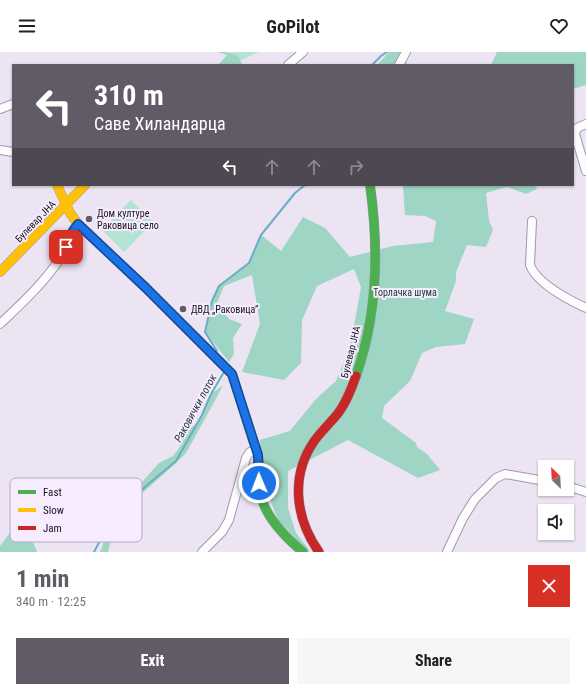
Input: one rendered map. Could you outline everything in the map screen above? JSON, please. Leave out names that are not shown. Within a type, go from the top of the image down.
[{"type":"main road","points":[[57,186],[70,213],[78,224],[146,288],[230,372],[235,381],[256,449],[262,500],[274,523],[288,539],[303,552]]},
{"type":"main road","name":"Булевар ЈНА","points":[[0,272],[84,186]]},
{"type":"main road","name":"Булевар ЈНА","points":[[319,552],[308,536],[302,520],[297,493],[298,480],[305,456],[312,444],[341,407],[359,369],[375,285],[375,231],[370,186]]},
{"type":"street","points":[[289,64],[303,52]]},
{"type":"street","points":[[400,64],[406,52]]},
{"type":"street","points":[[0,109],[12,104]]},
{"type":"street","points":[[586,124],[577,128],[575,134],[586,171]]},
{"type":"street","points":[[0,150],[12,152]]},
{"type":"street","points":[[532,221],[531,269],[544,283],[565,297],[586,308]]},
{"type":"street","points":[[0,324],[22,304],[49,274],[62,255],[73,231],[78,224]]},
{"type":"street","points":[[202,552],[222,532],[229,520],[246,458],[250,452],[256,449]]},
{"type":"street","points":[[447,552],[463,518],[475,498],[496,478],[505,474],[538,480]]},
{"type":"street","points":[[574,488],[586,492]]},
{"type":"green space","points":[[218,52],[236,55],[239,57],[242,64],[219,64],[227,55]]},
{"type":"green space","points":[[232,52],[259,52],[241,60]]},
{"type":"green space","points":[[389,52],[404,52],[407,64],[378,64]]},
{"type":"green space","points":[[497,52],[586,52],[586,85],[574,89],[574,64],[491,64]]},
{"type":"green space","name":"Торлачка шума","points":[[403,186],[536,186],[537,189],[526,194],[507,187],[486,193],[489,221],[493,230],[486,247],[467,245],[456,272],[456,281],[445,311],[474,319],[465,344],[436,347],[422,353],[410,381],[384,406],[382,418],[416,443],[417,447],[427,454],[440,470],[418,478],[348,440],[288,471],[288,508],[296,533],[310,551],[308,552],[278,520],[267,492],[262,466],[260,440],[290,431],[316,399],[336,381],[350,348],[361,287],[354,269],[317,286],[302,320],[301,363],[284,380],[242,372],[260,324],[252,275],[224,286],[217,303],[229,319],[242,324],[233,338],[234,354],[229,362],[205,332],[212,301],[219,286],[249,263],[261,235],[281,251],[303,217],[325,228],[350,257],[393,246],[433,242],[436,221],[425,216],[405,215]]},
{"type":"green space","points":[[131,200],[153,222],[124,252],[102,230]]},
{"type":"green space","points":[[223,385],[186,453],[142,493],[142,482],[159,463],[173,456],[179,448],[187,431],[198,422],[211,394]]},
{"type":"green space","points":[[10,533],[10,542],[32,542],[37,552],[0,552],[0,546]]},
{"type":"green space","points":[[104,542],[110,542],[108,552],[100,552]]},
{"type":"waterway","name":"Раковички поток","points":[[373,64],[387,52]]},
{"type":"waterway","name":"Раковички поток","points":[[217,351],[205,332],[212,301],[219,286],[249,263],[261,235],[295,193],[304,186]]},
{"type":"waterway","name":"Раковички поток","points":[[142,490],[176,461],[224,372]]},
{"type":"waterway","name":"Раковички поток","points":[[94,552],[99,542]]},
{"type":"traffic: fast","points":[[356,376],[369,329],[375,281],[375,233],[370,186]]},
{"type":"traffic: fast","points":[[253,440],[258,455],[259,483],[262,501],[276,525],[289,540],[303,552]]},
{"type":"traffic: slow","points":[[57,186],[70,213],[78,224],[146,288],[232,374],[253,440]]},
{"type":"traffic: slow","points":[[0,272],[84,186]]},
{"type":"traffic: jam","points":[[319,552],[311,539],[301,511],[299,482],[302,467],[307,453],[315,440],[345,403],[356,376]]},
{"type":"place","name":"Дом културе Раковица село","points":[[89,219]]},
{"type":"place","name":"ДВД „Раковица”","points":[[183,309]]},
{"type":"route","points":[[66,247],[78,224],[106,249],[234,376],[258,455],[259,483]]}]
